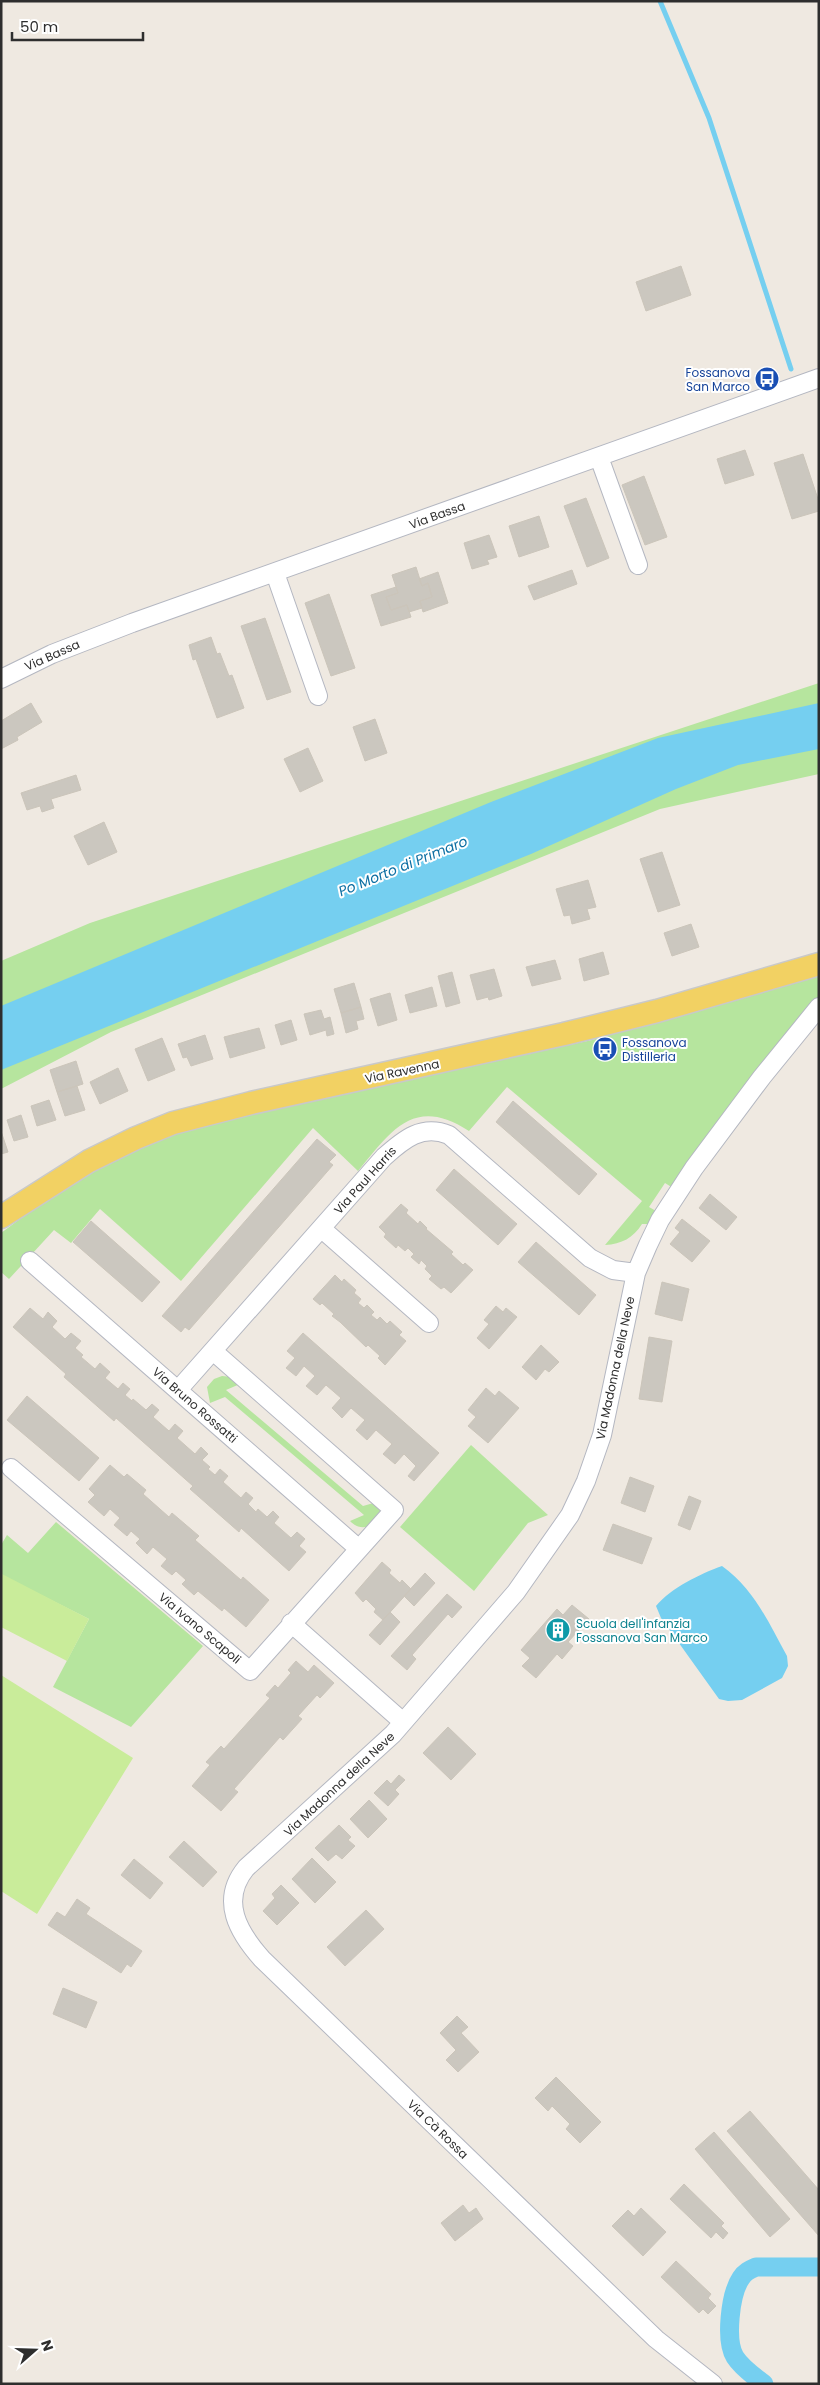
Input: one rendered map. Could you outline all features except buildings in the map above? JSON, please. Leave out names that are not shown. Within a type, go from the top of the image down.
[{"type":"main road","name":"Via Ravenna","points":[[1,1217],[89,1161],[136,1138],[173,1124],[251,1103],[574,1032],[657,1011],[819,964]]},
{"type":"street","name":"Via Bassa","points":[[1,679],[80,643],[819,378]]},
{"type":"street","points":[[599,457],[638,565]]},
{"type":"street","points":[[275,573],[318,696]]},
{"type":"street","name":"Via Madonna della Neve","points":[[234,1890],[246,1868],[376,1752],[403,1722],[516,1592],[570,1515],[586,1482],[602,1435],[636,1274],[660,1220],[689,1175],[762,1077],[819,1007]]},
{"type":"street","name":"Via Paul Harris","points":[[178,1390],[384,1157],[402,1140],[415,1133],[439,1131],[449,1135],[590,1258],[613,1270],[636,1274]]},
{"type":"street","points":[[322,1229],[429,1323]]},
{"type":"street","name":"Via Bruno Rossatti","points":[[30,1261],[359,1549]]},
{"type":"street","points":[[213,1351],[394,1510],[291,1624],[403,1722]]},
{"type":"street","name":"Via Ivano Scapoli","points":[[11,1468],[250,1671],[291,1624]]},
{"type":"street","name":"Via Cà Rossa","points":[[234,1890],[233,1904],[238,1927],[246,1941],[262,1959],[671,2352],[713,2384]]},
{"type":"street","name":"Via Cà Rossa","points":[[671,2352],[692,2384]]},
{"type":"green space","points":[[819,683],[819,774],[660,809],[111,1032],[1,1089],[1,961],[90,923]]},
{"type":"green space","points":[[819,974],[819,1002],[673,1188],[665,1183],[649,1207],[656,1211],[648,1224],[642,1224],[631,1237],[622,1242],[605,1245],[642,1201],[507,1087],[469,1131],[450,1121],[433,1116],[418,1117],[405,1122],[393,1131],[358,1171],[313,1128],[181,1281],[100,1209],[71,1243],[54,1230],[9,1279],[1,1272],[1,1233],[43,1202],[87,1175],[150,1143],[183,1132],[249,1115],[592,1040]]},
{"type":"green space","points":[[222,1376],[232,1377],[240,1384],[226,1390],[363,1506],[377,1502],[381,1513],[374,1525],[361,1527],[353,1524],[350,1521],[364,1515],[225,1397],[210,1403],[207,1387],[214,1379]]},
{"type":"green space","points":[[471,1445],[548,1515],[528,1523],[474,1591],[400,1527]]},
{"type":"green space","points":[[56,1522],[203,1646],[131,1727],[53,1687],[89,1619],[1,1575],[1,1545],[7,1535],[28,1553]]},
{"type":"green space","points":[[2,1574],[89,1619],[67,1661],[1,1627]]},
{"type":"green space","points":[[1,1675],[133,1758],[37,1914],[1,1891]]},
{"type":"water","name":"Po Morto di Primaro","points":[[819,703],[819,749],[738,765],[676,789],[531,854],[1,1070],[1,1006],[491,802],[658,738]]},
{"type":"water","points":[[722,1566],[743,1585],[760,1607],[787,1656],[788,1666],[782,1678],[742,1700],[728,1701],[719,1699],[661,1618],[656,1606],[662,1599],[686,1582]]},
{"type":"waterway","points":[[660,1],[709,118],[791,369]]},
{"type":"waterway","points":[[764,2384],[741,2365],[732,2350],[730,2318],[737,2285],[744,2274],[756,2267],[819,2267]]},
{"type":"place","name":"Fossanova San Marco","points":[[767,379]]},
{"type":"place","name":"Fossanova Distilleria","points":[[605,1049]]},
{"type":"place","name":"Scuola dell'infanzia Fossanova San Marco","points":[[558,1630]]}]
